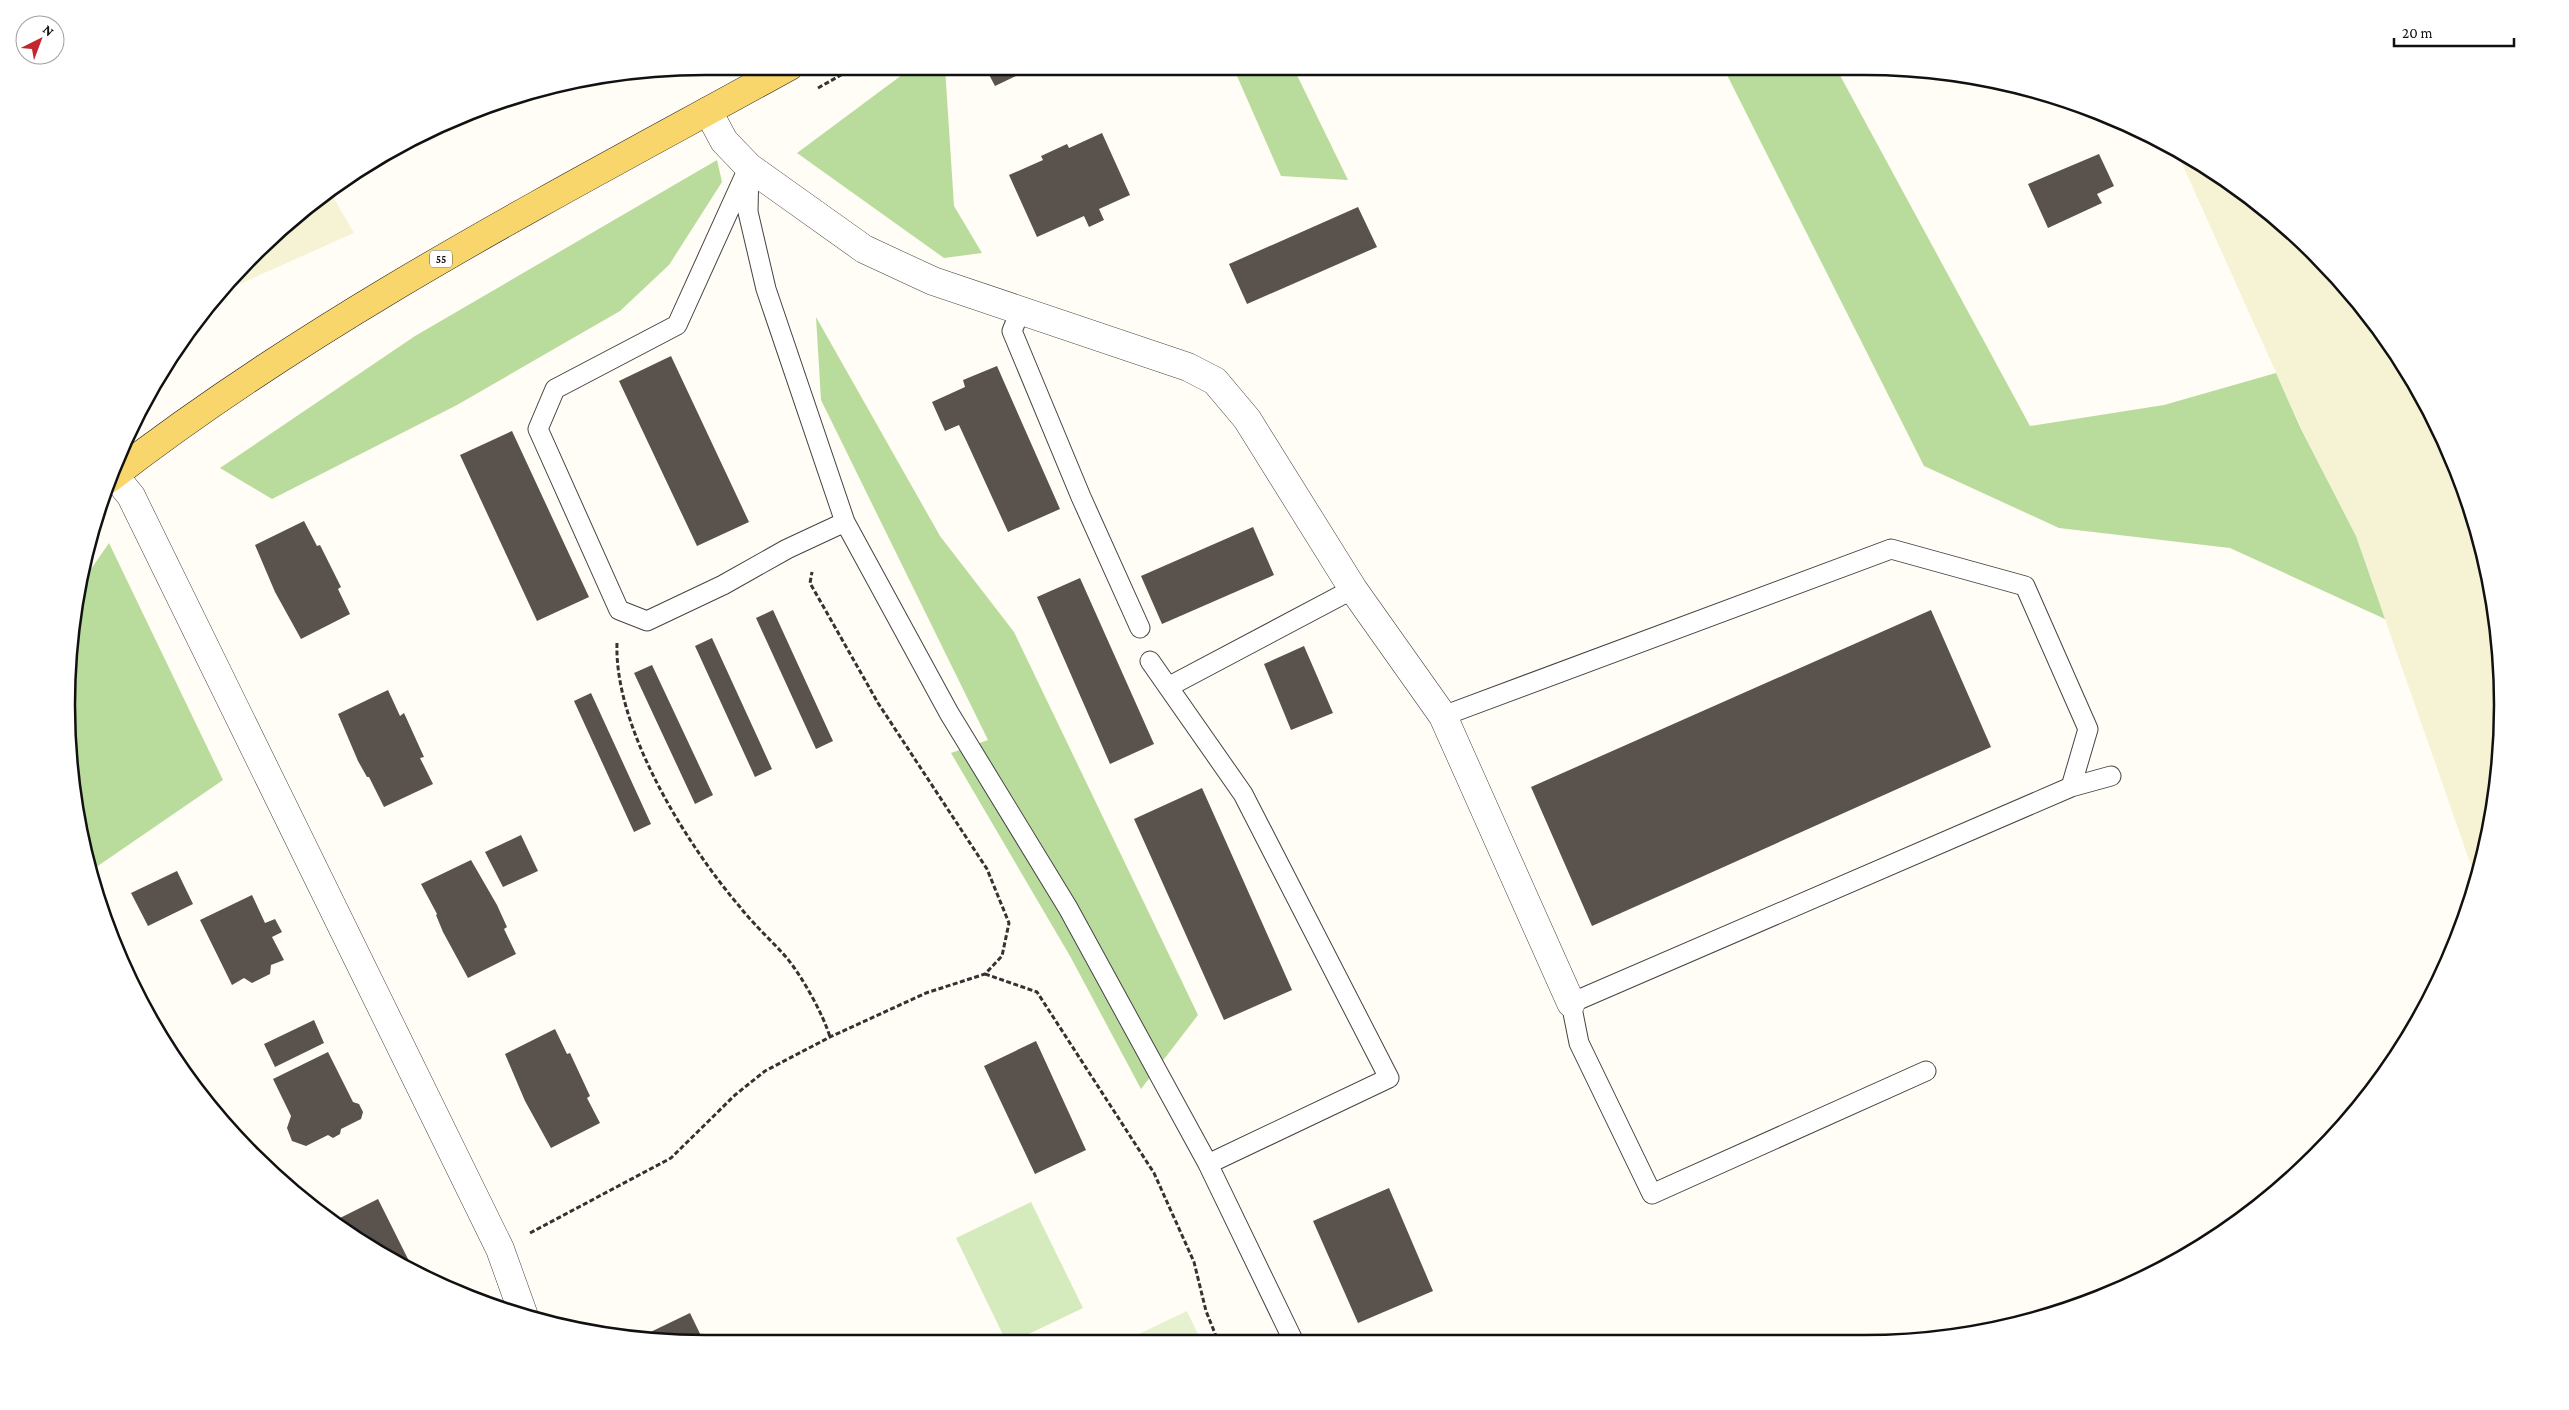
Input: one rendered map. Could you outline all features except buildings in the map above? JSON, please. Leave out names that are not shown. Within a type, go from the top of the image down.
[{"type":"main road","name":"55","points":[[121,470],[253,377],[391,288],[774,75]]},
{"type":"street","points":[[708,111],[724,141],[749,167],[864,249],[933,281],[1188,367],[1215,381],[1247,419],[1353,589],[1444,716],[1571,1003]]},
{"type":"street","points":[[116,482],[131,496],[500,1249],[521,1308]]},
{"type":"lane","points":[[749,167],[748,212],[766,288],[845,522],[949,713],[1068,908],[1208,1164],[1291,1335]]},
{"type":"lane","points":[[749,167],[677,325],[555,389],[538,429],[618,610],[647,621],[723,585],[787,548],[845,522]]},
{"type":"lane","points":[[1021,310],[1012,331],[1081,497],[1140,628]]},
{"type":"lane","points":[[1444,716],[1891,549],[2025,586],[2088,729],[2071,787]]},
{"type":"lane","points":[[1168,686],[1353,589]]},
{"type":"lane","points":[[1150,661],[1243,794],[1390,1078],[1208,1164]]},
{"type":"lane","points":[[1926,1071],[1652,1194],[1579,1043],[1571,1003],[2071,787],[2111,776]]},
{"type":"path","points":[[500,1249],[671,1158],[735,1095],[765,1071],[830,1037],[926,993],[986,974],[1002,956],[1009,923],[988,869],[878,703],[810,583],[819,534]]},
{"type":"path","points":[[618,610],[616,663],[635,738],[691,844],[740,907],[788,959],[824,1019],[830,1037]]},
{"type":"path","points":[[986,974],[1037,992],[1154,1174],[1194,1262],[1206,1311],[1216,1335]]},
{"type":"shaded area","points":[[2180,160],[2248,205],[2279,231],[2338,290],[2364,321],[2410,390],[2446,464],[2461,502],[2473,542],[2489,623],[2493,664],[2493,746],[2489,787],[2472,870],[2356,536],[2300,426]]},
{"type":"shaded area","points":[[333,197],[354,233],[235,286],[290,231]]},
{"type":"green space","points":[[902,75],[946,75],[954,206],[982,253],[944,258],[797,153]]},
{"type":"green space","points":[[1237,75],[1297,75],[1348,180],[1281,176]]},
{"type":"green space","points":[[1727,75],[1840,75],[2030,426],[2164,405],[2276,373],[2300,427],[2356,536],[2385,619],[2230,548],[2059,528],[1924,466]]},
{"type":"green space","points":[[717,160],[722,182],[669,265],[620,311],[457,405],[272,499],[220,468],[415,336]]},
{"type":"green space","points":[[816,317],[940,536],[1014,632],[1198,1015],[1141,1089],[1070,956],[951,753],[988,740],[821,400]]},
{"type":"green space","points":[[109,543],[223,780],[96,867],[80,787],[75,705],[80,623],[89,571]]},
{"type":"green space","points":[[1031,1202],[1083,1308],[1027,1335],[1003,1335],[956,1238]]},
{"type":"green space","points":[[1187,1311],[1198,1335],[1137,1335]]}]
